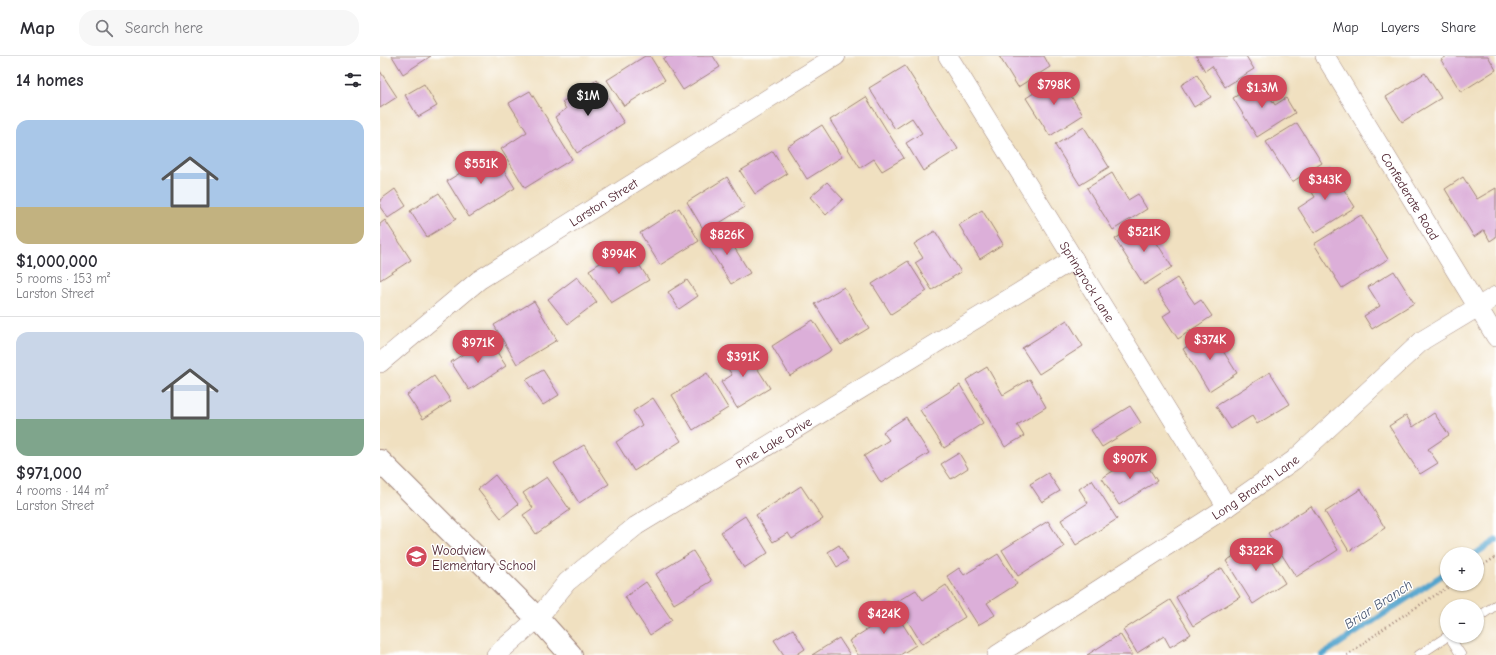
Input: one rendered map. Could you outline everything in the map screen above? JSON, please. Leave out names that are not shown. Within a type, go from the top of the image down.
[{"type":"street","name":"Larston Street","points":[[380,363],[479,280],[836,56]]},
{"type":"street","name":"Springrock Lane","points":[[948,56],[1227,507]]},
{"type":"street","name":"Confederate Road","points":[[1333,59],[1496,337]]},
{"type":"street","name":"Pine Lake Drive","points":[[496,655],[538,619],[567,582],[636,526],[1074,259]]},
{"type":"street","name":"Long Branch Lane","points":[[997,655],[1227,507],[1294,460],[1423,340],[1496,296]]},
{"type":"street","points":[[380,461],[572,655]]},
{"type":"lane","points":[[1484,613],[1496,605]]},
{"type":"lane","points":[[1419,655],[1440,640]]},
{"type":"lane","points":[[1454,643],[1461,655]]},
{"type":"path","points":[[1484,565],[1496,557]]},
{"type":"path","points":[[1347,655],[1393,622],[1443,591]]},
{"type":"building","points":[[392,56],[431,56],[403,74]]},
{"type":"building","points":[[645,56],[650,56],[665,80],[624,106],[607,80]]},
{"type":"building","points":[[668,56],[713,56],[720,67],[683,90],[663,59]]},
{"type":"building","points":[[999,56],[1044,56],[1050,67],[1018,87]]},
{"type":"building","points":[[1196,56],[1246,56],[1254,69],[1225,87],[1212,66],[1205,71]]},
{"type":"building","points":[[1447,56],[1488,56],[1496,70],[1461,92],[1441,60]]},
{"type":"building","points":[[905,66],[958,149],[923,171],[906,143],[922,133],[912,118],[895,129],[869,88]]},
{"type":"building","points":[[380,71],[397,97],[380,108]]},
{"type":"building","points":[[1425,73],[1441,98],[1402,122],[1386,97]]},
{"type":"building","points":[[1197,75],[1211,97],[1194,107],[1181,85]]},
{"type":"building","points":[[1059,77],[1083,115],[1050,136],[1026,98]]},
{"type":"building","points":[[597,80],[624,123],[577,153],[555,117],[566,109],[562,102]]},
{"type":"building","points":[[1260,81],[1275,105],[1286,98],[1295,113],[1257,137],[1233,98]]},
{"type":"building","points":[[424,84],[437,106],[418,117],[405,95]]},
{"type":"building","points":[[530,91],[572,159],[525,188],[501,149],[527,132],[509,103]]},
{"type":"building","points":[[866,97],[904,158],[882,171],[874,159],[860,168],[830,120]]},
{"type":"building","points":[[1297,123],[1322,163],[1292,182],[1266,142]]},
{"type":"building","points":[[822,125],[842,157],[807,179],[787,147]]},
{"type":"building","points":[[1084,127],[1109,167],[1080,185],[1055,145]]},
{"type":"building","points":[[773,151],[787,174],[755,194],[740,171]]},
{"type":"building","points":[[493,153],[515,188],[469,217],[447,181]]},
{"type":"building","points":[[1330,168],[1355,207],[1314,233],[1298,208],[1315,197],[1306,183]]},
{"type":"building","points":[[1112,173],[1128,200],[1138,194],[1147,209],[1113,230],[1087,188]]},
{"type":"building","points":[[727,177],[745,207],[705,232],[687,202]]},
{"type":"building","points":[[1463,177],[1477,199],[1496,188],[1496,237],[1490,241],[1484,230],[1474,237],[1445,189]]},
{"type":"building","points":[[827,182],[843,199],[826,215],[810,197]]},
{"type":"building","points":[[395,189],[406,206],[388,218],[380,207],[380,200]]},
{"type":"building","points":[[439,193],[456,219],[427,237],[410,211]]},
{"type":"building","points":[[679,208],[699,241],[660,265],[640,233]]},
{"type":"building","points":[[982,210],[1003,244],[980,259],[959,225]]},
{"type":"building","points":[[1361,215],[1388,259],[1342,288],[1314,244]]},
{"type":"building","points":[[385,220],[411,260],[380,280],[380,224]]},
{"type":"building","points":[[1143,221],[1172,267],[1144,285],[1115,239]]},
{"type":"building","points":[[723,229],[750,273],[731,284],[704,240]]},
{"type":"building","points":[[935,231],[961,272],[932,290],[915,263],[923,258],[914,244]]},
{"type":"building","points":[[627,246],[649,280],[611,303],[589,270]]},
{"type":"building","points":[[908,261],[927,291],[891,314],[872,284]]},
{"type":"building","points":[[1394,271],[1414,303],[1372,329],[1364,316],[1380,306],[1368,287]]},
{"type":"building","points":[[577,277],[597,302],[568,324],[548,299]]},
{"type":"building","points":[[1177,278],[1195,304],[1201,300],[1212,316],[1178,339],[1163,316],[1171,311],[1157,291]]},
{"type":"building","points":[[687,280],[698,296],[679,309],[668,292]]},
{"type":"building","points":[[844,287],[869,328],[841,345],[815,304]]},
{"type":"building","points":[[534,301],[557,340],[517,364],[494,325]]},
{"type":"building","points":[[813,320],[832,350],[790,376],[772,346]]},
{"type":"building","points":[[1067,320],[1083,346],[1039,374],[1022,348]]},
{"type":"building","points":[[1211,332],[1237,373],[1209,391],[1183,349]]},
{"type":"building","points":[[488,338],[506,366],[469,390],[451,362]]},
{"type":"building","points":[[743,346],[770,388],[737,408],[721,382],[732,375],[722,359]]},
{"type":"building","points":[[987,367],[1003,395],[1030,379],[1046,407],[1017,425],[1024,436],[1005,447],[966,380]]},
{"type":"building","points":[[543,370],[559,395],[543,405],[526,380]]},
{"type":"building","points":[[1270,372],[1290,404],[1257,424],[1252,416],[1231,429],[1216,406]]},
{"type":"building","points":[[707,373],[728,408],[693,430],[672,395]]},
{"type":"building","points":[[434,376],[451,401],[423,419],[407,395]]},
{"type":"building","points":[[960,385],[983,423],[944,448],[920,410]]},
{"type":"building","points":[[653,398],[681,441],[634,471],[616,442],[642,425],[633,411]]},
{"type":"building","points":[[1130,406],[1141,423],[1102,447],[1091,430]]},
{"type":"building","points":[[1434,413],[1449,435],[1428,449],[1438,463],[1420,474],[1389,426],[1406,415],[1413,427]]},
{"type":"building","points":[[906,417],[929,453],[881,483],[864,456],[889,440],[883,432]]},
{"type":"building","points":[[584,445],[609,484],[579,503],[554,463]]},
{"type":"building","points":[[959,453],[968,468],[951,479],[941,464]]},
{"type":"building","points":[[1140,454],[1157,481],[1119,505],[1102,478]]},
{"type":"building","points":[[1048,473],[1060,491],[1042,502],[1030,484]]},
{"type":"building","points":[[495,475],[518,504],[501,518],[478,489]]},
{"type":"building","points":[[547,477],[570,510],[536,534],[523,515],[533,508],[523,493]]},
{"type":"building","points":[[1092,480],[1117,519],[1076,545],[1061,520],[1088,503],[1079,489]]},
{"type":"building","points":[[801,486],[823,519],[792,539],[788,533],[773,542],[756,515]]},
{"type":"building","points":[[1361,489],[1385,528],[1349,551],[1325,512]]},
{"type":"building","points":[[1311,506],[1338,550],[1296,577],[1268,533]]},
{"type":"building","points":[[745,516],[768,553],[744,568],[721,532]]},
{"type":"building","points":[[1048,521],[1064,547],[1018,576],[1002,550]]},
{"type":"building","points":[[1259,540],[1285,583],[1253,604],[1226,561]]},
{"type":"building","points":[[839,545],[848,560],[837,567],[828,552]]},
{"type":"building","points":[[693,551],[712,581],[674,604],[656,574]]},
{"type":"building","points":[[998,554],[1017,584],[987,603],[995,615],[978,625],[947,576],[959,568],[964,575]]},
{"type":"building","points":[[1222,568],[1240,597],[1193,626],[1176,597]]},
{"type":"building","points":[[646,582],[672,620],[650,635],[625,597]]},
{"type":"building","points":[[946,585],[965,617],[922,644],[896,602],[916,590],[923,600]]},
{"type":"building","points":[[1170,600],[1191,634],[1170,647],[1164,636],[1137,653],[1123,630]]},
{"type":"building","points":[[888,601],[916,645],[900,655],[858,655],[849,641],[879,622],[872,611]]},
{"type":"building","points":[[793,629],[805,649],[796,655],[784,655],[774,640]]},
{"type":"building","points":[[1120,634],[1133,655],[1087,655]]},
{"type":"building","points":[[839,638],[850,655],[812,655]]},
{"type":"waterway","name":"Briar Branch","points":[[1484,548],[1496,540]]},
{"type":"waterway","name":"Briar Branch","points":[[1322,655],[1440,577]]},
{"type":"place","name":"Woodview Elementary School","points":[[417,557]]}]
